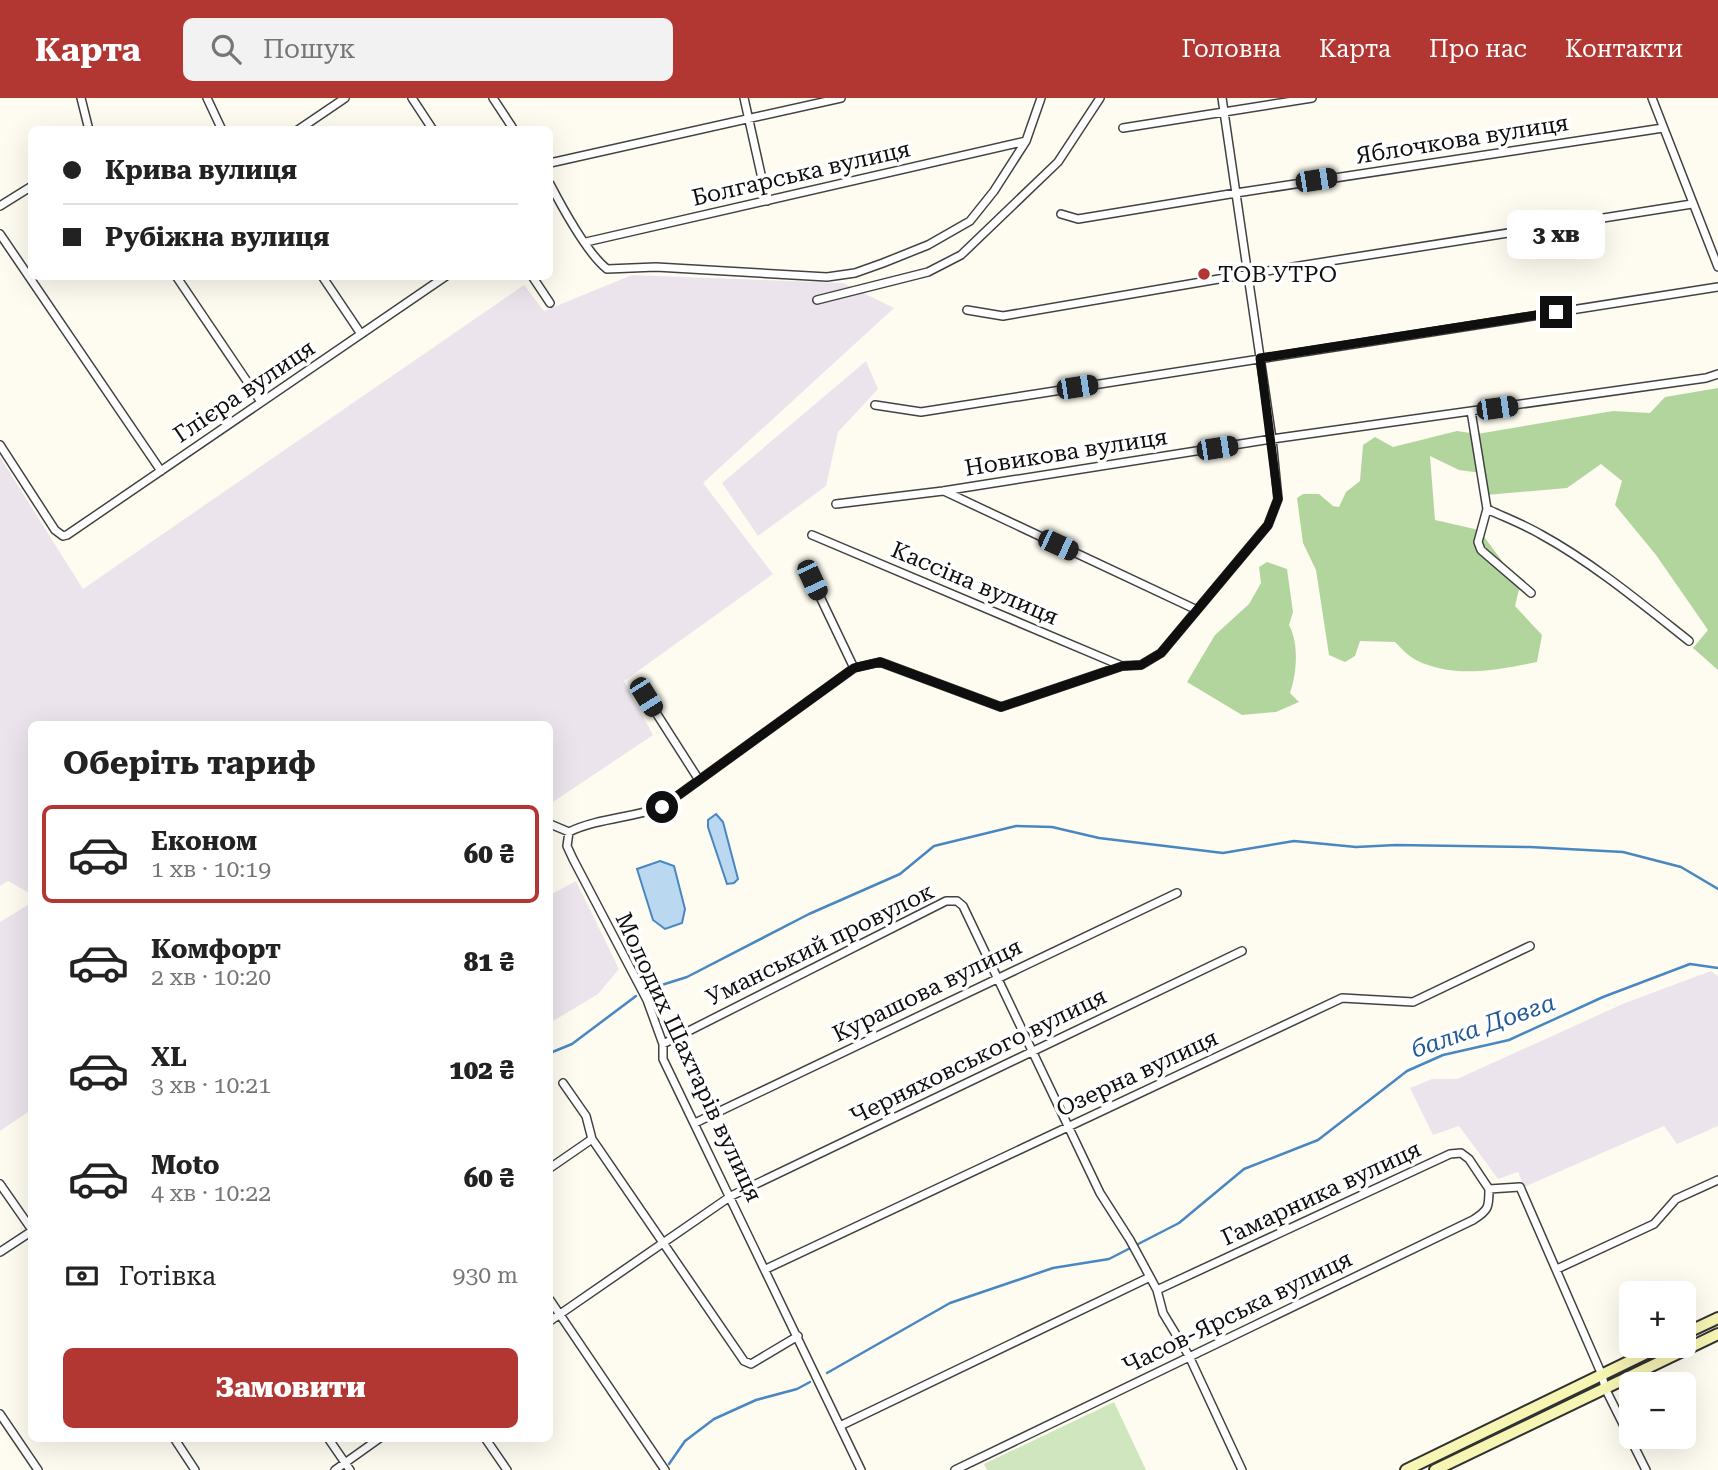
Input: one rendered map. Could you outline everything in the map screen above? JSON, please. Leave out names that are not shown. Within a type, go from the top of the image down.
[{"type":"main road","points":[[1696,1328],[1718,1318]]},
{"type":"main road","points":[[1435,1470],[1718,1334]]},
{"type":"main road","points":[[1406,1470],[1637,1358]]},
{"type":"street","points":[[81,98],[88,126]]},
{"type":"street","points":[[208,98],[220,126]]},
{"type":"street","points":[[304,126],[345,98]]},
{"type":"street","points":[[412,98],[430,126]]},
{"type":"street","points":[[493,98],[511,126]]},
{"type":"street","points":[[744,98],[767,201]]},
{"type":"street","points":[[553,162],[841,98]]},
{"type":"street","points":[[553,190],[600,264],[613,270],[656,267],[827,277],[855,273],[928,245],[970,221],[994,191],[1026,141],[1041,98]]},
{"type":"street","points":[[817,300],[928,272],[961,255],[1058,162],[1100,98]]},
{"type":"street","points":[[553,825],[569,832],[583,825],[662,807],[854,668],[880,662],[1001,707],[1122,666],[1141,665],[1161,653],[1268,525],[1278,499],[1272,439],[1222,98]]},
{"type":"street","points":[[1123,128],[1312,98]]},
{"type":"street","points":[[1652,98],[1718,267]]},
{"type":"street","name":"Яблочкова вулиця","points":[[1061,214],[1078,219],[1236,192],[1663,128]]},
{"type":"street","name":"Болгарська вулиця","points":[[586,242],[1026,141]]},
{"type":"street","points":[[0,206],[28,188]]},
{"type":"street","points":[[553,204],[558,200]]},
{"type":"street","points":[[967,310],[1003,316],[1248,274],[1692,204]]},
{"type":"street","points":[[0,234],[28,275]]},
{"type":"street","points":[[31,280],[161,471]]},
{"type":"street","points":[[179,280],[261,402]]},
{"type":"street","points":[[325,280],[361,334]]},
{"type":"street","name":"Глієра вулиця","points":[[0,445],[55,530],[63,536],[440,280]]},
{"type":"street","points":[[535,280],[550,303]]},
{"type":"street","points":[[875,405],[921,412],[1718,287]]},
{"type":"street","name":"Новикова вулиця","points":[[836,504],[943,491],[1272,439],[1706,378],[1718,374]]},
{"type":"street","points":[[1471,411],[1487,509],[1478,542],[1481,550],[1531,593]]},
{"type":"street","points":[[943,491],[1197,610]]},
{"type":"street","points":[[1487,509],[1539,533],[1572,553],[1689,641]]},
{"type":"street","name":"Кассіна вулиця","points":[[812,535],[1122,666]]},
{"type":"street","points":[[812,580],[854,668]]},
{"type":"street","points":[[646,697],[699,780]]},
{"type":"street","name":"Молодих Шахтарів вулиця","points":[[569,832],[567,846],[639,983],[663,1044],[663,1059],[861,1470]]},
{"type":"street","name":"Курашова вулиця","points":[[695,1123],[1177,893]]},
{"type":"street","name":"Уманський провулок","points":[[663,1044],[946,901],[957,901],[963,906],[997,977]]},
{"type":"street","name":"Озерна вулиця","points":[[766,1269],[1342,998],[1413,1002],[1530,946]]},
{"type":"street","name":"Черняховського вулиця","points":[[553,1319],[731,1196],[1242,951]]},
{"type":"street","points":[[997,977],[1100,1193],[1157,1290],[1163,1313],[1189,1356],[1242,1470]]},
{"type":"street","points":[[563,1083],[586,1116],[592,1139],[747,1364],[798,1336]]},
{"type":"street","points":[[553,1166],[592,1139]]},
{"type":"street","name":"Гамарника вулиця","points":[[1157,1290],[1450,1154],[1461,1153],[1469,1159],[1489,1189]]},
{"type":"street","points":[[1557,1269],[1654,1224],[1676,1199],[1718,1180]]},
{"type":"street","points":[[0,1184],[28,1225]]},
{"type":"street","points":[[1489,1189],[1520,1187],[1602,1375],[1605,1388],[1646,1470]]},
{"type":"street","name":"Часов-Ярська вулиця","points":[[955,1470],[1473,1220],[1489,1206],[1489,1189]]},
{"type":"street","points":[[0,1252],[28,1234]]},
{"type":"street","points":[[840,1426],[1150,1277]]},
{"type":"street","points":[[553,1305],[665,1470]]},
{"type":"street","points":[[0,1414],[38,1470]]},
{"type":"street","points":[[177,1442],[195,1470]]},
{"type":"street","points":[[331,1442],[347,1466]]},
{"type":"street","points":[[335,1470],[347,1466],[375,1442]]},
{"type":"street","points":[[488,1442],[507,1470]]},
{"type":"shaded area","points":[[632,275],[843,283],[894,308],[703,483],[773,574],[624,681],[653,735],[553,802],[553,721],[28,721],[28,892],[8,881],[0,886],[0,457],[83,589],[524,285],[544,311]]},
{"type":"shaded area","points":[[866,361],[878,389],[838,432],[826,486],[758,536],[722,483]]},
{"type":"shaded area","points":[[576,881],[619,969],[598,994],[553,1021],[553,893]]},
{"type":"shaded area","points":[[28,905],[28,1112],[0,1131],[0,922]]},
{"type":"shaded area","points":[[1711,971],[1718,976],[1718,1126],[1677,1144],[1664,1126],[1524,1187],[1518,1172],[1498,1179],[1459,1126],[1433,1135],[1410,1088],[1432,1079],[1457,1079],[1625,1003]]},
{"type":"green space","points":[[1718,388],[1718,670],[1693,648],[1708,630],[1656,555],[1615,505],[1622,481],[1601,464],[1567,488],[1486,495],[1481,473],[1459,470],[1430,456],[1435,520],[1479,530],[1520,585],[1515,606],[1542,635],[1537,662],[1492,670],[1445,669],[1416,660],[1395,642],[1360,641],[1355,656],[1345,662],[1329,655],[1316,570],[1303,543],[1297,498],[1303,494],[1319,494],[1333,506],[1339,507],[1346,492],[1360,481],[1363,445],[1375,437],[1393,447],[1457,431],[1477,434],[1613,411],[1650,413],[1665,397]]},
{"type":"green space","points":[[1267,562],[1287,569],[1293,612],[1289,625],[1296,658],[1290,693],[1299,702],[1276,712],[1242,715],[1187,682],[1215,635],[1249,604],[1261,583],[1259,567]]},
{"type":"green space","points":[[1114,1402],[1146,1470],[987,1470],[984,1464]]},
{"type":"water","points":[[716,814],[723,822],[738,879],[734,883],[727,884],[708,827],[708,820]]},
{"type":"water","points":[[660,861],[674,866],[685,909],[682,923],[665,929],[653,920],[637,869]]},
{"type":"waterway","points":[[649,989],[687,977],[809,914],[900,874],[934,846],[1016,826],[1052,827],[1099,838],[1223,853],[1294,841],[1356,847],[1530,847],[1623,852],[1681,867],[1718,889]]},
{"type":"waterway","name":"балка Довга","points":[[827,1373],[950,1303],[1053,1268],[1109,1259],[1179,1223],[1244,1169],[1318,1140],[1407,1071],[1443,1055],[1509,1040],[1603,997],[1690,964],[1718,968]]},
{"type":"waterway","points":[[553,1052],[572,1044],[636,996]]},
{"type":"waterway","name":"балка Довга","points":[[669,1464],[685,1441],[714,1419],[756,1400],[797,1389],[810,1382]]},
{"type":"place","name":"ТОВ УТРО","points":[[1204,274]]},
{"type":"route","points":[[662,807],[854,668],[880,662],[1001,707],[1122,666],[1141,665],[1161,653],[1268,525],[1274,513],[1278,499],[1260,358],[1556,312]]}]
